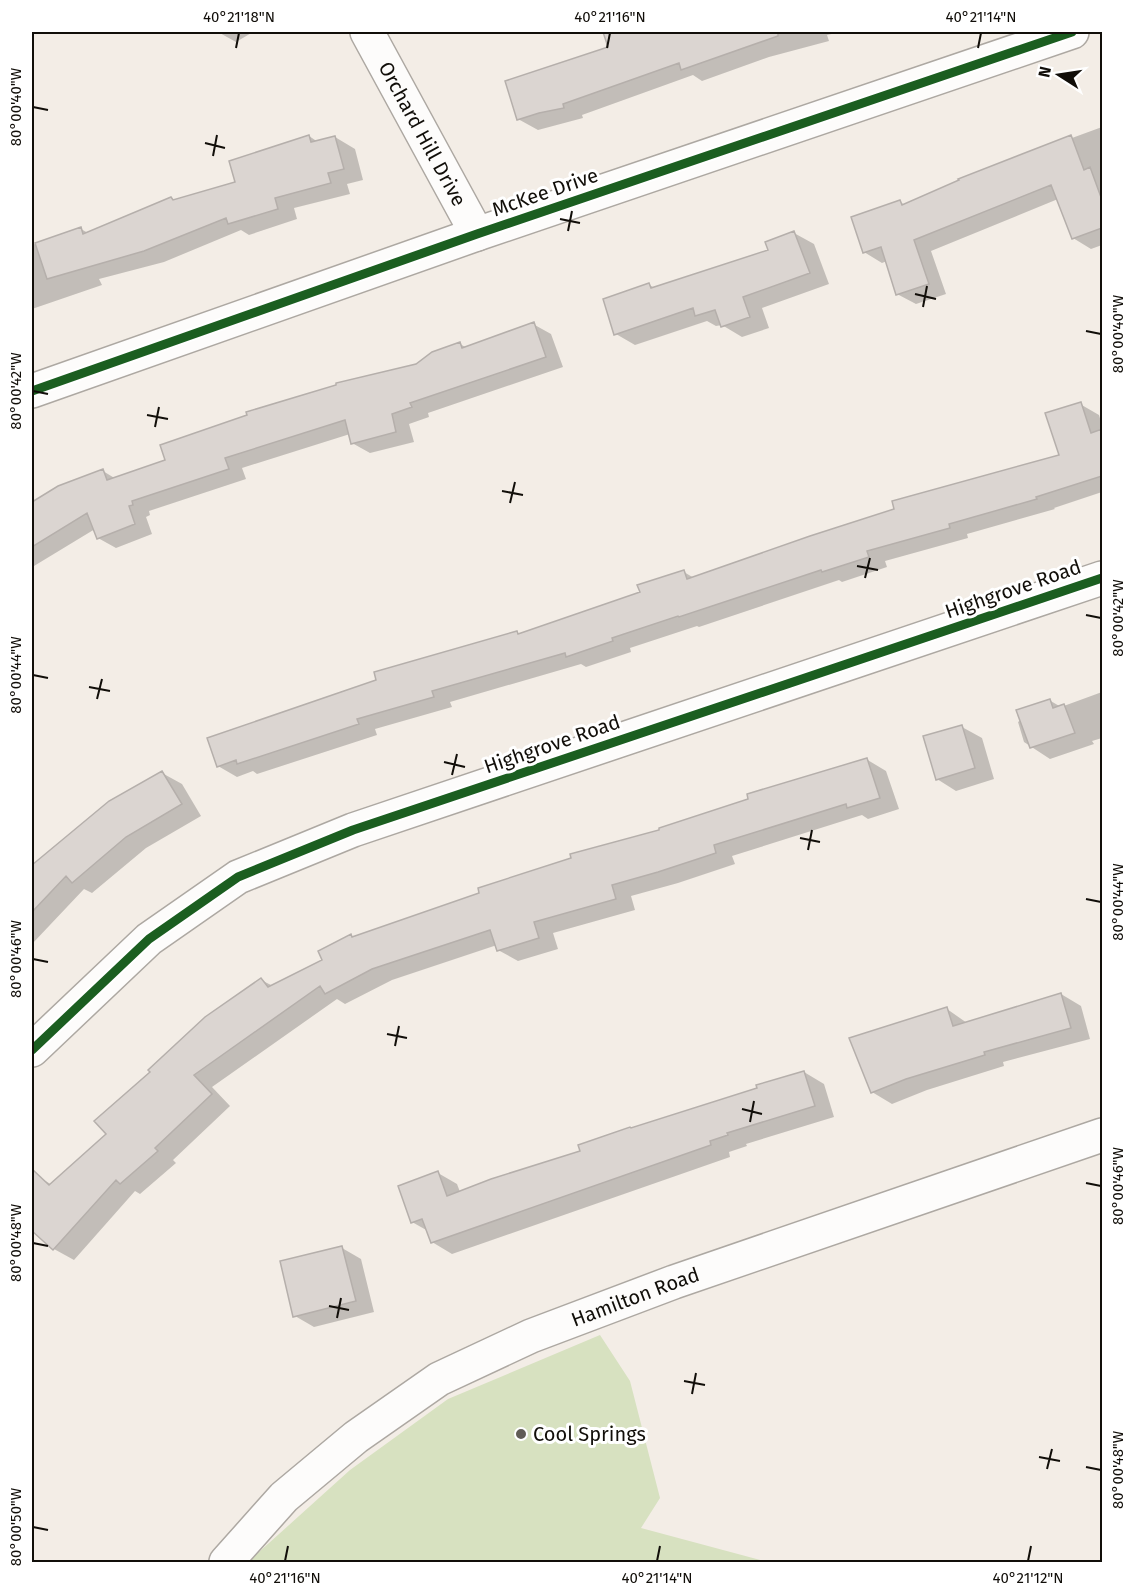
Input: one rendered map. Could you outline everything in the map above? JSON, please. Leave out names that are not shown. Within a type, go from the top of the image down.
[{"type":"street","name":"Orchard Hill Drive","points":[[368,32],[477,234]]},
{"type":"street","name":"McKee Drive","points":[[32,391],[477,234],[1072,32]]},
{"type":"street","name":"Highgrove Road","points":[[32,1050],[149,939],[238,877],[353,830],[1102,578]]},
{"type":"street","name":"Hamilton Road","points":[[226,1563],[284,1497],[356,1437],[439,1379],[531,1336],[674,1282],[1102,1135]]},
{"type":"green space","name":"Cool Springs","points":[[600,1335],[630,1381],[660,1498],[641,1528],[768,1562],[248,1562],[350,1470],[448,1399]]},
{"type":"building","points":[[603,32],[778,32],[778,36],[681,70],[679,63],[563,104],[564,108],[517,120],[505,81],[608,47]]},
{"type":"building","points":[[309,135],[311,142],[335,136],[344,169],[328,173],[331,183],[275,198],[278,209],[228,224],[226,218],[144,251],[47,279],[35,243],[81,227],[83,234],[171,197],[173,200],[235,182],[229,161]]},
{"type":"building","points":[[1071,135],[1084,170],[1090,167],[1102,200],[1102,228],[1072,239],[1051,185],[914,240],[929,284],[896,295],[881,247],[863,253],[851,217],[900,200],[902,205],[958,179]]},
{"type":"building","points":[[794,231],[810,273],[743,297],[750,317],[721,327],[715,310],[695,316],[693,308],[614,335],[603,299],[649,283],[651,288],[768,250],[765,242]]},
{"type":"building","points":[[534,322],[546,357],[410,403],[412,407],[392,414],[396,432],[351,444],[345,420],[225,458],[229,469],[132,501],[133,505],[129,506],[135,524],[97,539],[87,513],[32,547],[32,502],[58,486],[103,469],[107,480],[165,460],[160,445],[247,415],[246,412],[336,385],[336,383],[416,364],[432,352],[460,342],[462,348]]},
{"type":"building","points":[[1081,402],[1091,433],[1102,429],[1102,476],[1036,497],[1037,499],[949,524],[950,528],[867,551],[869,557],[678,616],[612,638],[613,641],[566,657],[565,653],[432,691],[434,697],[357,719],[359,724],[237,764],[236,760],[217,767],[207,738],[376,680],[374,672],[517,631],[518,634],[640,592],[637,585],[684,570],[687,579],[894,509],[892,501],[1059,455],[1045,413]]},
{"type":"building","points":[[1050,699],[1053,708],[1064,704],[1075,733],[1030,748],[1016,710]]},
{"type":"building","points":[[962,725],[975,768],[936,780],[923,736]]},
{"type":"building","points":[[867,758],[880,798],[847,808],[846,804],[714,845],[716,853],[612,885],[616,899],[534,922],[539,938],[497,951],[490,930],[372,969],[325,994],[320,986],[194,1075],[212,1094],[155,1148],[158,1151],[120,1184],[116,1180],[53,1250],[32,1231],[32,1169],[49,1185],[106,1134],[94,1121],[150,1072],[148,1070],[205,1017],[261,978],[268,987],[322,960],[318,951],[351,934],[352,937],[479,893],[478,888],[571,858],[570,854],[659,830],[659,828],[748,799],[747,794]]},
{"type":"building","points":[[162,771],[182,804],[126,837],[72,883],[66,876],[32,912],[32,865],[109,801]]},
{"type":"building","points":[[1061,993],[1071,1028],[984,1052],[985,1055],[906,1079],[871,1093],[849,1038],[947,1007],[953,1026]]},
{"type":"building","points":[[804,1071],[815,1106],[727,1133],[728,1135],[710,1141],[711,1145],[431,1243],[422,1219],[411,1223],[398,1186],[438,1171],[447,1196],[491,1179],[580,1151],[578,1145]]},
{"type":"building","points":[[342,1246],[356,1301],[293,1317],[280,1261]]},
{"type":"cycle path","points":[[32,391],[477,234],[1072,32]]},
{"type":"cycle path","points":[[32,1050],[149,939],[238,877],[353,830],[1102,578]]},
{"type":"place","name":"Cool Springs","points":[[521,1434]]}]
